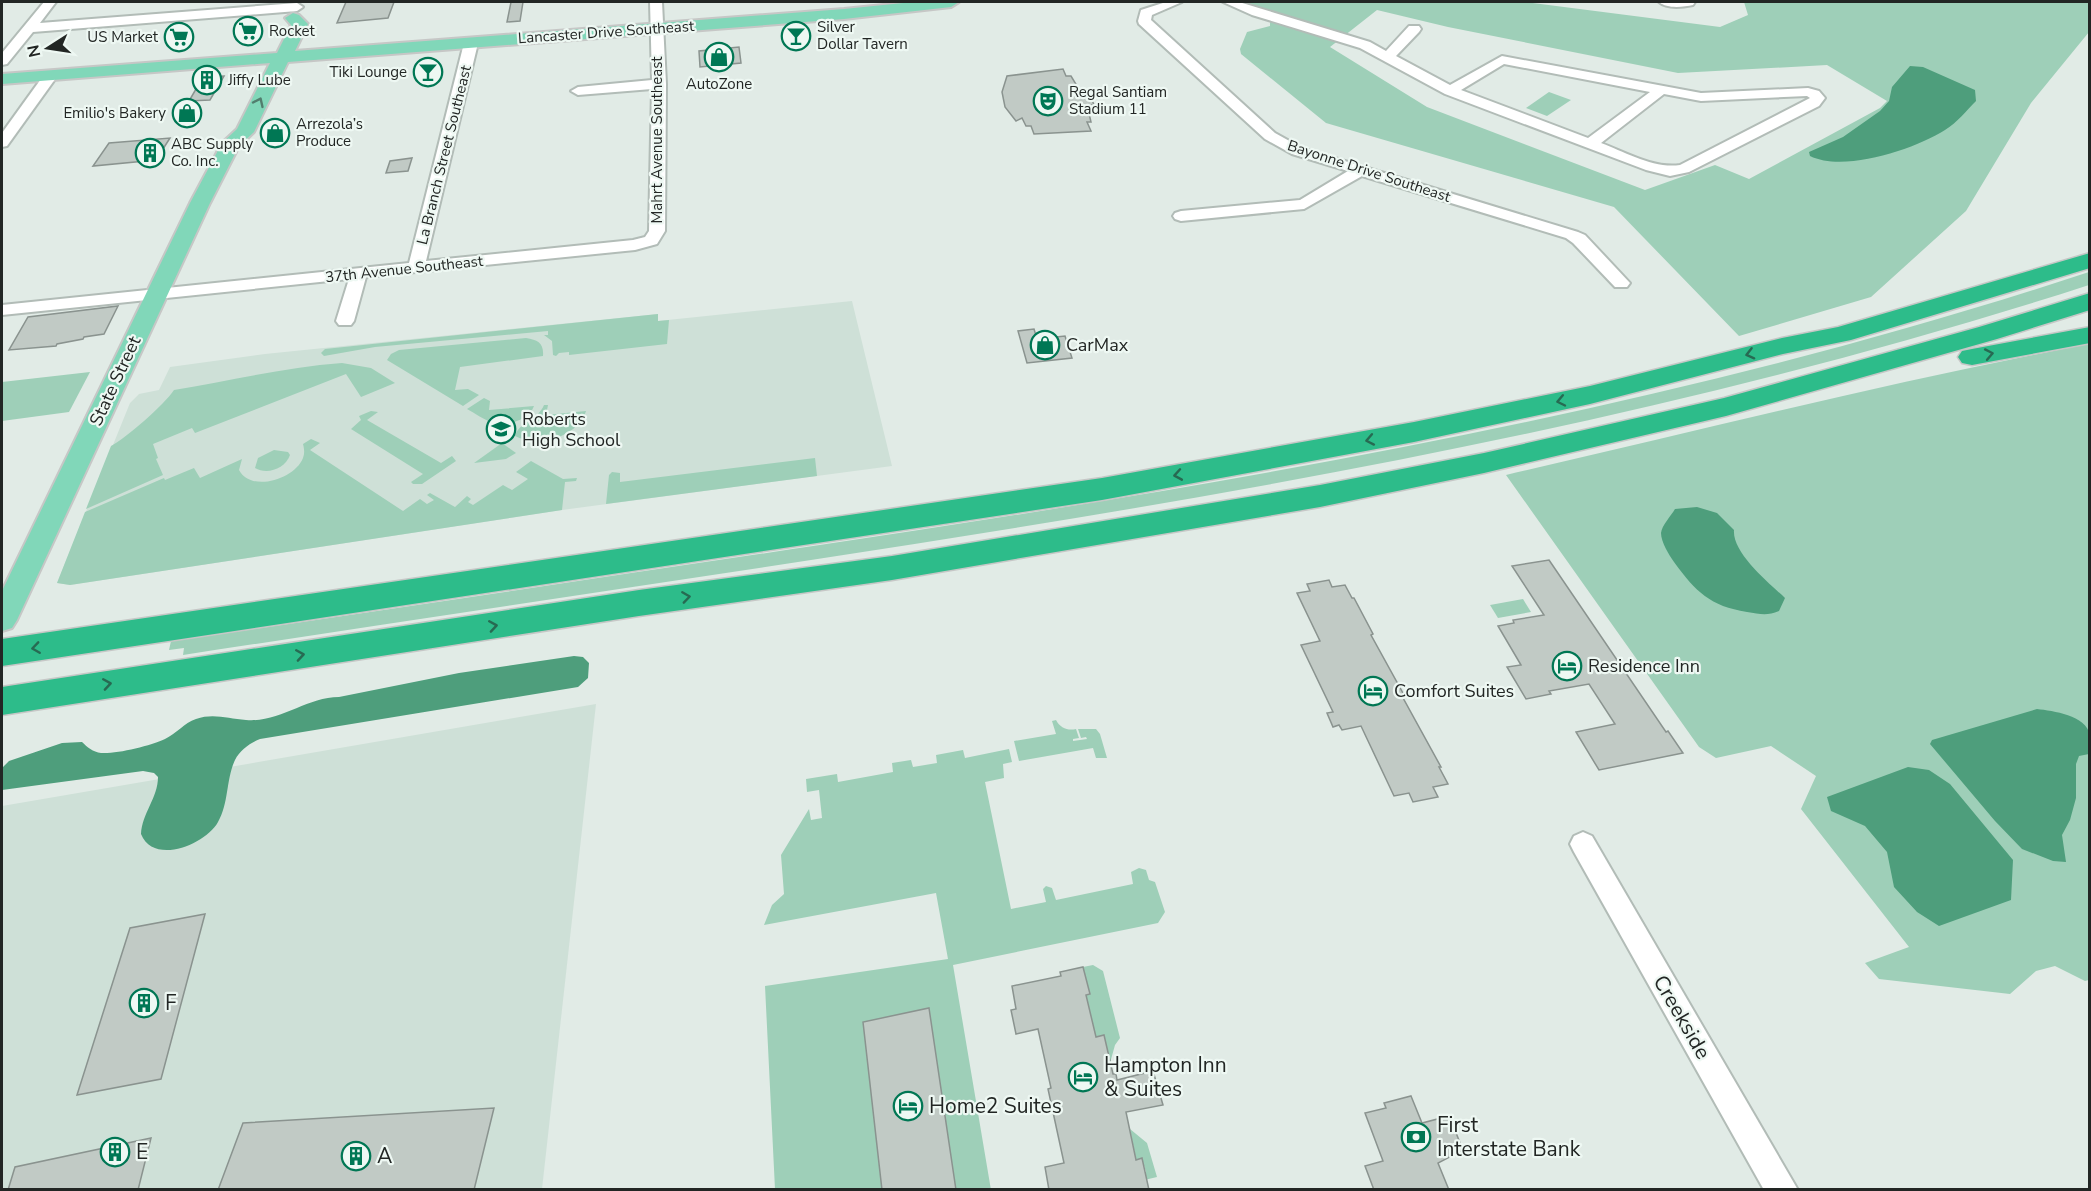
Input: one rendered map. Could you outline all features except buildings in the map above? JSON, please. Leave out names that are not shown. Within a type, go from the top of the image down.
[{"type":"highway","points":[[1782,346],[1829,326],[1911,301],[2090,238]]},
{"type":"highway","points":[[2,653],[1102,489],[1241,465],[1527,409],[1782,346],[1842,334],[2090,260]]},
{"type":"highway","points":[[1726,407],[1977,336],[2090,301]]},
{"type":"highway","points":[[2,701],[639,603],[891,568],[1157,525],[1484,463],[1726,407],[2090,335]]},
{"type":"main road","name":"Lancaster Drive Southeast","points":[[2,79],[656,29],[864,12],[951,2]]},
{"type":"main road","name":"State Street","points":[[2,620],[157,292],[231,143],[245,132],[276,66],[300,24],[288,19]]},
{"type":"main road","points":[[251,77],[288,19]]},
{"type":"main road","name":"State Street","points":[[231,118],[223,135],[231,143]]},
{"type":"street","points":[[2,61],[50,2]]},
{"type":"street","name":"Mahrt Avenue Southeast","points":[[651,240],[657,231],[659,84],[656,2]]},
{"type":"street","name":"Bayonne Drive Southeast","points":[[1176,2],[1146,13],[1144,21],[1270,136],[1296,151],[1572,235],[1579,239],[1621,283]]},
{"type":"street","points":[[1229,2],[1365,45],[1450,91],[1591,142],[1651,167],[1677,171],[1814,103],[1818,98],[1814,93],[1808,92],[1701,97],[1502,60],[1450,91]]},
{"type":"street","points":[[1665,2],[1689,2]]},
{"type":"street","points":[[28,28],[288,19]]},
{"type":"street","points":[[1389,56],[1414,29]]},
{"type":"street","name":"La Branch Street Southeast","points":[[416,268],[471,43]]},
{"type":"street","points":[[2,143],[51,75]]},
{"type":"street","points":[[578,91],[659,84]]},
{"type":"street","points":[[1591,142],[1661,90]]},
{"type":"street","points":[[1181,216],[1304,204],[1361,170]]},
{"type":"street","name":"37th Avenue Southeast","points":[[2,309],[635,245],[651,240]]},
{"type":"street","points":[[345,321],[359,273]]},
{"type":"street","name":"Creekside","points":[[1583,844],[1782,1190]]},
{"type":"shaded area","points":[[1241,2],[1525,2],[1720,27],[1748,15],[1744,2],[2089,2],[2089,32],[2031,103],[1966,211],[1871,297],[1739,336],[1614,207],[1326,123],[1241,54],[1240,49],[1247,32],[1270,26],[1270,13]],"holes":[[[1377,10],[1448,27],[1678,73],[1827,65],[1887,101],[1880,108],[1749,179],[1715,165],[1645,190],[1427,107],[1330,47]]]},
{"type":"shaded area","points":[[1910,66],[1923,67],[1975,90],[1976,101],[1945,130],[1898,151],[1841,162],[1824,161],[1810,156],[1809,152],[1843,137],[1880,111],[1889,101],[1892,87]]},
{"type":"shaded area","points":[[1549,92],[1571,100],[1547,116],[1526,108]]},
{"type":"shaded area","points":[[2089,272],[2089,285],[1932,333],[1775,376],[1616,414],[1296,480],[973,535],[183,655],[184,648],[169,650],[171,641],[974,521],[1297,467],[1457,436],[1617,402],[1775,364],[1933,320]]},
{"type":"shaded area","name":"Roberts High School","points":[[852,301],[892,466],[562,510],[70,585],[57,583],[130,403],[139,394],[159,390],[170,367],[265,354],[658,314],[658,321]]},
{"type":"shaded area","points":[[658,314],[658,321],[669,320],[667,344],[569,355],[569,352],[559,353],[556,356],[553,355],[552,341],[544,335],[548,335],[548,331],[375,347],[324,356],[321,353],[325,349]]},
{"type":"shaded area","points":[[526,338],[539,343],[543,356],[460,367],[455,390],[468,389],[479,395],[463,406],[387,360],[391,354],[399,350]]},
{"type":"shaded area","points":[[2089,344],[2089,980],[2085,981],[2055,966],[2036,971],[2010,994],[1879,979],[1865,963],[1909,947],[1801,809],[1816,776],[1771,746],[1716,758],[1699,747],[1506,475],[1870,390]]},
{"type":"shaded area","points":[[342,363],[371,368],[395,383],[361,397],[346,374],[195,433],[192,428],[153,444],[163,475],[86,509],[111,446],[144,421],[174,390],[279,371]]},
{"type":"shaded area","points":[[90,372],[69,412],[2,421],[2,382]]},
{"type":"shaded area","points":[[484,398],[490,401],[489,410],[534,406],[522,419],[498,424],[467,409]]},
{"type":"shaded area","points":[[544,405],[548,405],[546,415],[586,411],[575,428],[557,438],[535,441],[515,436],[520,427],[538,414]]},
{"type":"shaded area","points":[[371,411],[378,412],[367,420],[441,463],[452,456],[456,461],[422,484],[413,484],[411,482],[423,474],[351,429],[361,420],[359,416]]},
{"type":"shaded area","points":[[311,439],[320,443],[310,450],[403,511],[420,499],[427,504],[434,500],[427,495],[430,493],[455,507],[467,496],[471,499],[468,502],[473,505],[503,485],[512,490],[528,479],[516,472],[531,461],[563,479],[577,478],[576,481],[565,482],[562,510],[70,585],[57,583],[85,512],[164,478],[165,480],[194,468],[200,478],[242,459],[239,470],[253,481],[262,482],[282,477],[298,465],[304,456],[303,444]]},
{"type":"shaded area","points":[[502,443],[516,453],[506,459],[474,463]]},
{"type":"shaded area","points":[[274,450],[288,452],[290,455],[288,460],[280,467],[270,471],[255,468],[258,458]]},
{"type":"shaded area","points":[[815,458],[817,476],[606,504],[609,475],[612,472],[620,473],[620,482]]},
{"type":"shaded area","points":[[1697,507],[1717,513],[1734,530],[1735,539],[1745,558],[1785,598],[1779,611],[1760,614],[1723,606],[1705,596],[1682,573],[1666,548],[1661,533],[1675,509]]},
{"type":"shaded area","points":[[1523,599],[1531,612],[1498,618],[1490,605]]},
{"type":"shaded area","points":[[574,656],[583,657],[589,663],[588,678],[578,687],[260,739],[242,750],[237,756],[230,775],[222,815],[218,822],[203,838],[180,848],[157,849],[148,844],[141,834],[144,819],[157,785],[158,777],[154,773],[143,771],[2,790],[2,768],[9,761],[62,743],[82,742],[95,752],[101,753],[124,751],[165,739],[188,723],[203,717],[258,720],[327,698],[459,673]]},
{"type":"shaded area","points":[[596,704],[542,1189],[2,1190],[2,806]]},
{"type":"shaded area","points":[[2037,709],[2068,715],[2082,723],[2090,735],[2089,754],[2079,756],[2076,764],[2076,798],[2070,820],[2062,835],[2066,862],[2053,861],[2022,849],[1995,821],[1930,744],[1932,740]]},
{"type":"shaded area","points":[[1056,720],[1064,728],[1076,729],[1079,738],[1073,741],[1087,739],[1086,737],[1081,738],[1078,729],[1096,729],[1100,734],[1107,758],[1096,758],[1093,748],[1019,761],[1014,741],[1056,734],[1052,721]]},
{"type":"shaded area","points":[[1009,749],[1012,762],[1003,764],[1004,778],[985,782],[1011,909],[1046,902],[1043,889],[1046,886],[1052,888],[1056,900],[1133,884],[1131,872],[1139,868],[1146,870],[1149,880],[1155,882],[1165,912],[1158,923],[953,965],[991,1190],[775,1189],[765,986],[948,959],[936,893],[764,925],[772,905],[784,894],[781,855],[809,809],[811,820],[822,818],[819,790],[807,792],[806,779],[837,774],[838,782],[893,772],[892,763],[911,760],[913,767],[937,763],[936,755],[963,750],[965,758]]},
{"type":"shaded area","points":[[1908,767],[1929,770],[1950,784],[2013,860],[2011,900],[1939,926],[1917,912],[1894,887],[1887,852],[1865,826],[1831,811],[1827,797]]},
{"type":"shaded area","points":[[1093,965],[1103,971],[1120,1038],[1115,1045],[1110,1063],[1104,1035],[1096,1037],[1086,995],[1090,994],[1083,967]]},
{"type":"shaded area","points":[[1130,1129],[1147,1143],[1157,1177],[1136,1182],[1134,1175],[1146,1172],[1142,1159],[1136,1160]]},
{"type":"place","name":"Rocket","points":[[248,31]]},
{"type":"place","name":"Silver Dollar Tavern","points":[[796,36]]},
{"type":"place","name":"US Market","points":[[179,37]]},
{"type":"place","name":"AutoZone","points":[[719,57]]},
{"type":"place","name":"Tiki Lounge","points":[[428,72]]},
{"type":"place","name":"Jiffy Lube","points":[[207,80]]},
{"type":"place","name":"Regal Santiam Stadium 11","points":[[1048,101]]},
{"type":"place","name":"Emilio's Bakery","points":[[187,113]]},
{"type":"place","name":"Arrezola’s Produce","points":[[275,133]]},
{"type":"place","name":"ABC Supply Co. Inc.","points":[[150,153]]},
{"type":"place","name":"CarMax","points":[[1045,345]]},
{"type":"place","name":"Roberts High School","points":[[501,429]]},
{"type":"place","name":"Residence Inn","points":[[1567,666]]},
{"type":"place","name":"Comfort Suites","points":[[1373,691]]},
{"type":"place","name":"F","points":[[144,1003]]},
{"type":"place","name":"Hampton Inn & Suites","points":[[1083,1077]]},
{"type":"place","name":"Home2 Suites","points":[[908,1106]]},
{"type":"place","name":"First Interstate Bank","points":[[1416,1137]]},
{"type":"place","name":"E","points":[[115,1152]]},
{"type":"place","name":"A","points":[[356,1156]]}]
